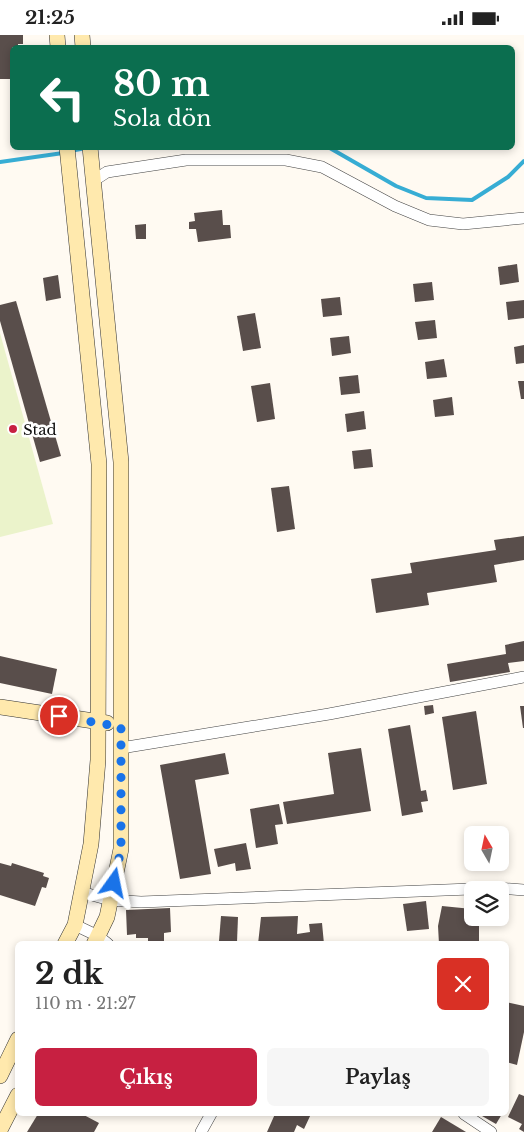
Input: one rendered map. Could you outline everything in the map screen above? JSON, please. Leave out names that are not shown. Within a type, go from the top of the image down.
[{"type":"street","points":[[67,155],[99,464],[98,760],[91,844],[75,925],[67,941]]},
{"type":"street","points":[[75,925],[100,941],[121,849],[121,463],[90,155]]},
{"type":"street","points":[[93,181],[107,173],[186,160],[286,161],[322,167],[395,207],[429,220],[463,225],[524,219]]},
{"type":"street","points":[[121,748],[329,714],[524,677]]},
{"type":"street","points":[[0,707],[98,721],[121,727]]},
{"type":"street","points":[[81,892],[110,900],[141,902],[496,888],[524,890]]},
{"type":"street","points":[[0,1076],[15,1045]]},
{"type":"street","points":[[0,1130],[15,1101]]},
{"type":"street","points":[[201,1132],[210,1116]]},
{"type":"street","points":[[467,1116],[491,1132]]},
{"type":"green space","name":"Stad","points":[[0,333],[53,524],[0,537]]},
{"type":"building","points":[[0,35],[23,35],[23,44],[10,45],[10,79],[0,79]]},
{"type":"building","points":[[222,210],[223,225],[230,225],[231,238],[198,242],[196,229],[189,229],[189,222],[195,221],[194,213]]},
{"type":"building","points":[[146,224],[146,239],[136,239],[135,225]]},
{"type":"building","points":[[517,264],[519,282],[500,285],[498,267]]},
{"type":"building","points":[[58,275],[61,298],[46,301],[43,278]]},
{"type":"building","points":[[432,282],[434,300],[415,302],[413,284]]},
{"type":"building","points":[[340,297],[342,315],[323,317],[321,299]]},
{"type":"building","points":[[524,300],[524,318],[508,320],[506,302]]},
{"type":"building","points":[[16,301],[61,456],[40,462],[0,321],[0,305]]},
{"type":"building","points":[[255,313],[261,348],[243,351],[237,316]]},
{"type":"building","points":[[435,320],[437,338],[418,340],[415,322]]},
{"type":"building","points":[[349,336],[351,353],[332,356],[330,338]]},
{"type":"building","points":[[524,345],[524,363],[516,364],[514,347]]},
{"type":"building","points":[[444,359],[447,377],[427,379],[425,362]]},
{"type":"building","points":[[358,375],[360,393],[341,395],[339,377]]},
{"type":"building","points":[[518,381],[524,381],[524,399],[521,399]]},
{"type":"building","points":[[270,383],[275,419],[257,422],[251,386]]},
{"type":"building","points":[[452,397],[454,415],[435,417],[433,400]]},
{"type":"building","points":[[364,411],[366,429],[347,432],[345,414]]},
{"type":"building","points":[[371,449],[373,467],[354,469],[352,451]]},
{"type":"building","points":[[289,486],[295,529],[277,532],[271,488]]},
{"type":"building","points":[[524,536],[524,560],[494,565],[497,582],[427,593],[429,605],[376,613],[371,579],[412,573],[410,563],[496,550],[494,540]]},
{"type":"building","points":[[524,641],[524,661],[508,663],[510,672],[450,682],[447,664],[506,654],[505,645]]},
{"type":"building","points":[[0,656],[57,669],[52,694],[0,683]]},
{"type":"building","points":[[433,705],[434,713],[425,715],[424,706]]},
{"type":"building","points":[[520,706],[524,706],[524,728],[523,728]]},
{"type":"building","points":[[476,711],[487,784],[453,790],[442,717]]},
{"type":"building","points":[[410,725],[421,791],[426,790],[428,801],[421,802],[423,812],[402,816],[388,729]]},
{"type":"building","points":[[361,748],[371,811],[287,824],[283,802],[334,794],[328,753]]},
{"type":"building","points":[[225,753],[229,774],[195,780],[211,874],[180,879],[160,765]]},
{"type":"building","points":[[279,804],[283,824],[275,825],[278,844],[256,848],[250,809]]},
{"type":"building","points":[[246,843],[251,869],[236,871],[235,863],[218,867],[214,849]]},
{"type":"building","points":[[0,863],[11,866],[12,863],[44,873],[43,876],[49,878],[46,888],[42,887],[35,906],[0,895]]},
{"type":"building","points":[[426,901],[429,929],[407,931],[403,904]]},
{"type":"building","points":[[442,906],[464,908],[464,926],[479,926],[479,941],[439,941],[438,926]]},
{"type":"building","points":[[170,908],[171,932],[164,933],[164,941],[148,941],[148,938],[136,938],[136,934],[127,935],[126,910]]},
{"type":"building","points":[[221,916],[238,917],[237,941],[219,941]]},
{"type":"building","points":[[298,916],[297,934],[310,932],[309,924],[322,923],[324,941],[258,941],[261,917]]},
{"type":"building","points":[[509,1003],[524,1006],[524,1032],[517,1065],[509,1063]]},
{"type":"building","points":[[519,1094],[524,1096],[524,1132],[519,1129],[522,1124],[508,1117]]},
{"type":"building","points":[[37,1116],[86,1116],[99,1123],[94,1132],[27,1132]]},
{"type":"building","points":[[274,1116],[310,1116],[304,1129],[297,1125],[294,1132],[267,1132]]},
{"type":"building","points":[[482,1116],[501,1116],[496,1124]]},
{"type":"building","points":[[441,1117],[466,1132],[432,1132]]},
{"type":"waterway","points":[[70,151],[75,150]]},
{"type":"waterway","points":[[333,150],[396,186],[426,198],[472,200],[508,177],[524,161]]},
{"type":"waterway","points":[[0,162],[63,153]]},
{"type":"place","name":"Stad","points":[[13,429]]},
{"type":"route","points":[[59,716],[98,721],[121,727],[121,849],[114,883]]}]
